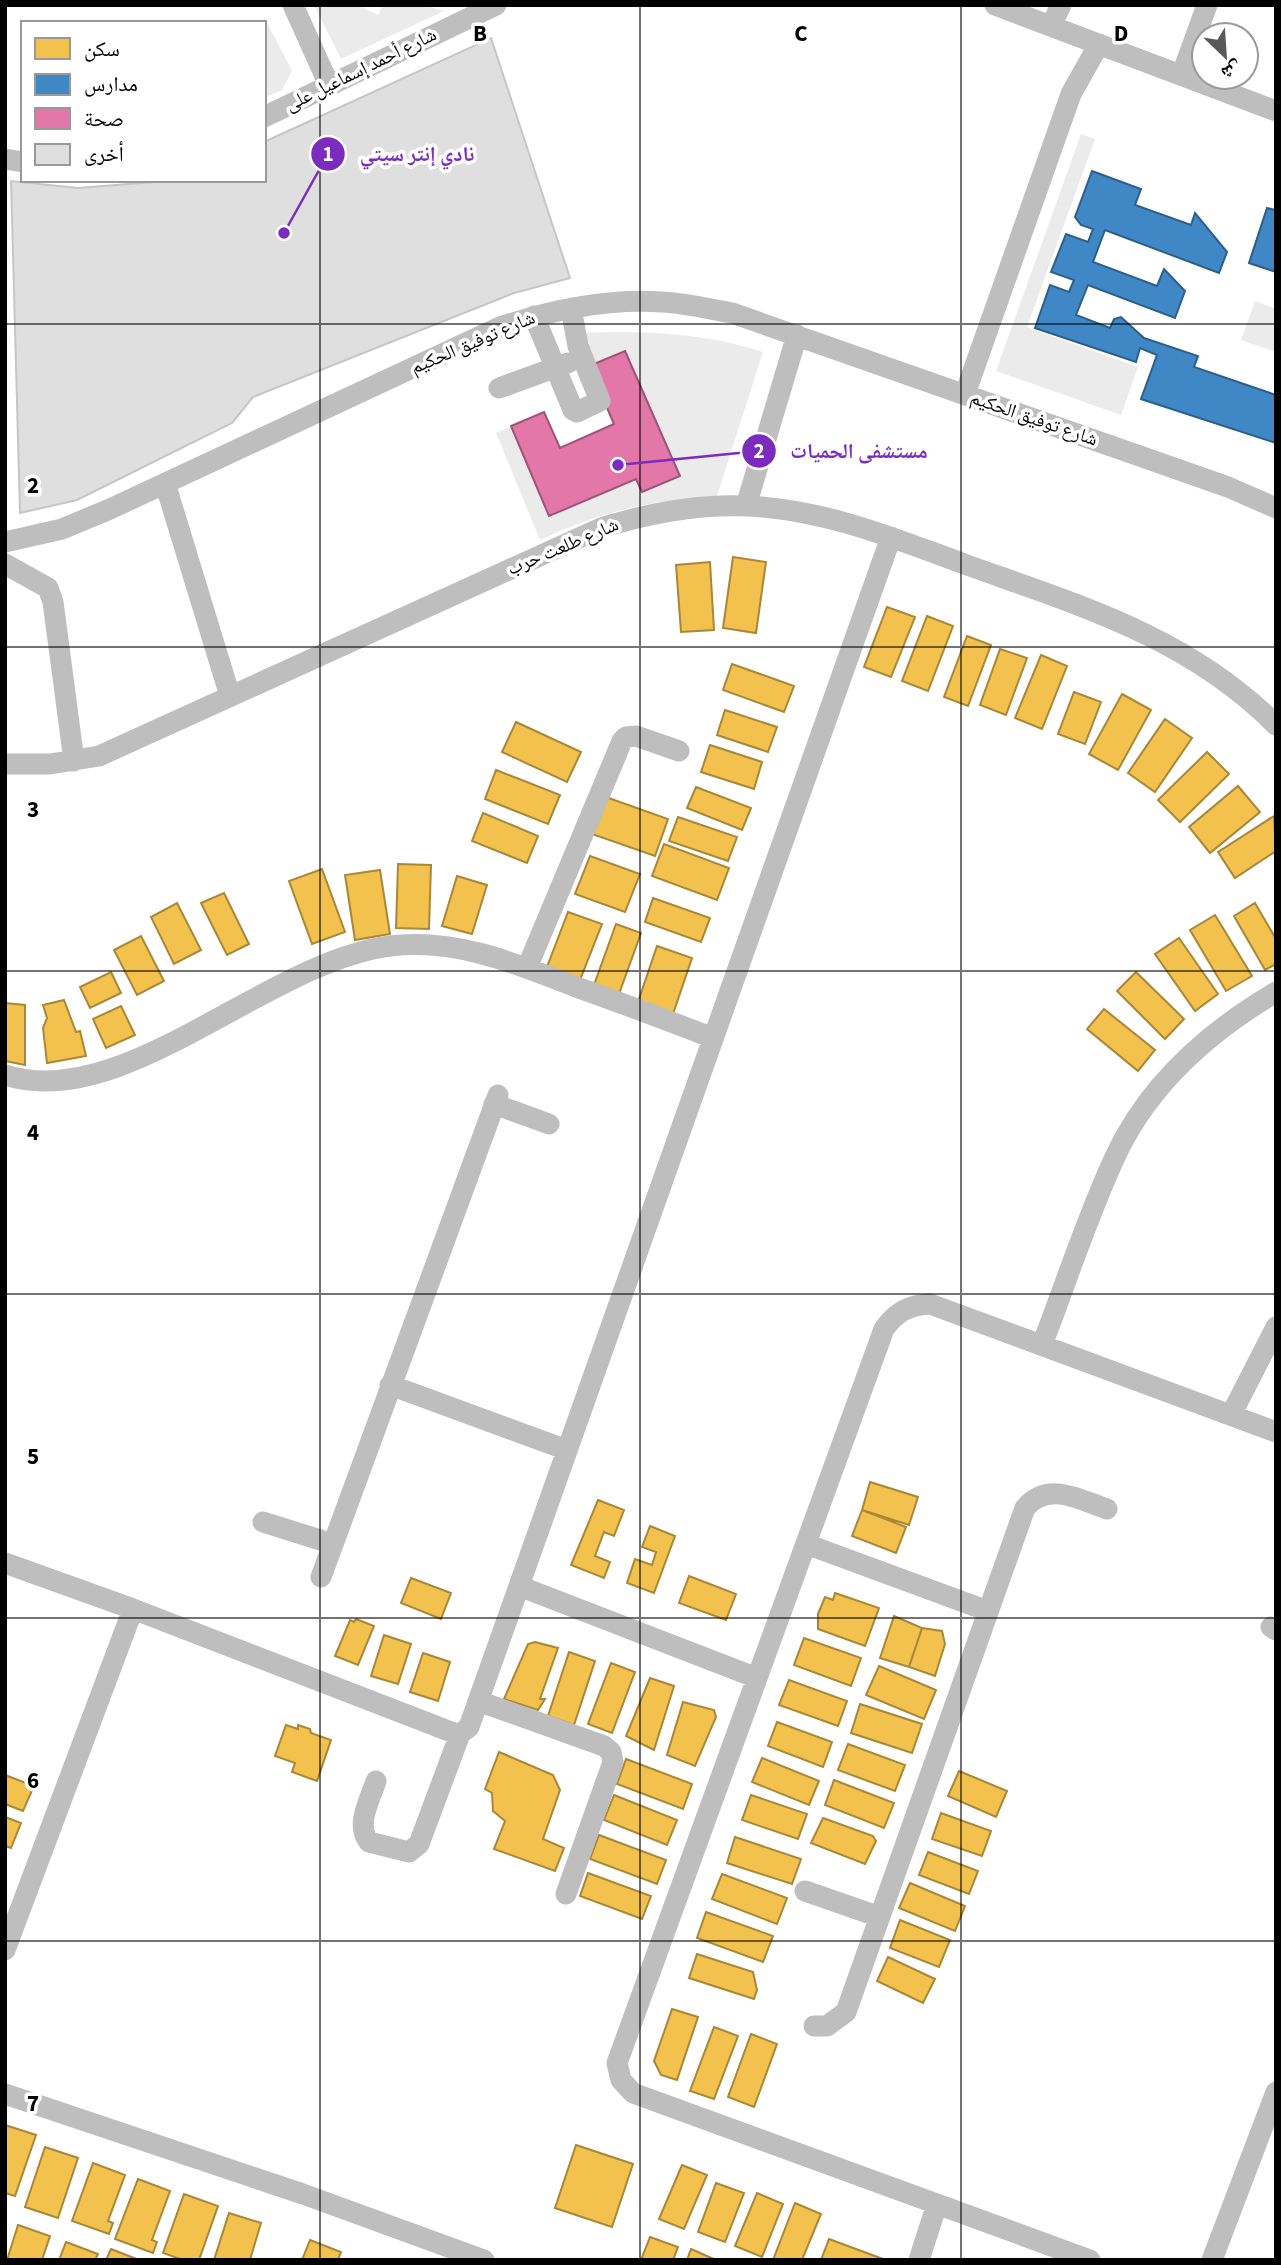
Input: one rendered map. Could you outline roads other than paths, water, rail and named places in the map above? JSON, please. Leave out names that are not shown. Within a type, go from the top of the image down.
[{"type":"street","points":[[293,5],[329,85]]},
{"type":"street","name":"شارع أحمد إسماعيل على","points":[[266,116],[496,5]]},
{"type":"street","points":[[995,5],[1276,111]]},
{"type":"street","points":[[1051,26],[1061,5]]},
{"type":"street","points":[[1182,74],[1207,5]]},
{"type":"street","points":[[965,394],[1071,94],[1099,44]]},
{"type":"street","name":"شارع توفيق الحكيم","points":[[5,542],[62,529],[500,327],[571,308],[662,302],[732,313],[1228,487],[1276,508]]},
{"type":"street","points":[[534,316],[573,410],[577,412],[600,401],[583,358],[571,308]]},
{"type":"street","points":[[746,506],[797,335]]},
{"type":"street","points":[[499,388],[583,358]]},
{"type":"street","points":[[165,483],[230,696]]},
{"type":"street","name":"شارع طلعت حرب","points":[[5,764],[74,761],[99,756],[601,528],[668,511],[746,506],[805,512],[891,537],[1128,624],[1163,640],[1229,683],[1276,725]]},
{"type":"street","points":[[376,1782],[362,1823],[364,1837],[369,1842],[409,1852],[419,1844],[460,1734],[469,1727],[891,537]]},
{"type":"street","points":[[5,564],[48,588],[74,761]]},
{"type":"street","points":[[527,968],[622,741],[626,737],[636,736],[679,751]]},
{"type":"street","points":[[5,1075],[52,1082],[95,1076],[135,1060],[311,968],[388,946],[433,944],[477,951],[713,1038]]},
{"type":"street","points":[[1042,1345],[1116,1155],[1148,1103],[1188,1056],[1234,1017],[1276,992]]},
{"type":"street","points":[[321,1577],[496,1099],[549,1124]]},
{"type":"street","points":[[1090,2260],[633,2093],[618,2072],[617,2063],[884,1329],[892,1318],[915,1305],[930,1304],[1276,1432]]},
{"type":"street","points":[[1231,1415],[1276,1328]]},
{"type":"street","points":[[390,1385],[567,1450]]},
{"type":"street","points":[[814,2026],[827,2026],[846,2012],[1025,1508],[1033,1498],[1044,1493],[1057,1492],[1107,1509]]},
{"type":"street","points":[[263,1522],[333,1544]]},
{"type":"street","points":[[806,1544],[988,1611]]},
{"type":"street","points":[[5,1563],[460,1734]]},
{"type":"street","points":[[519,1587],[757,1678]]},
{"type":"street","points":[[5,1951],[133,1609]]},
{"type":"street","points":[[478,1701],[604,1746],[611,1752],[613,1762],[566,1894]]},
{"type":"street","points":[[806,1891],[880,1917]]},
{"type":"street","points":[[1212,2260],[1276,2092]]},
{"type":"street","points":[[5,2094],[303,2194],[484,2260]]},
{"type":"street","points":[[919,2260],[937,2204]]},
{"type":"place","name":"نادي إنتر سيتي","points":[[284,233]]},
{"type":"place","name":"مستشفى الحميات","points":[[618,465]]}]
